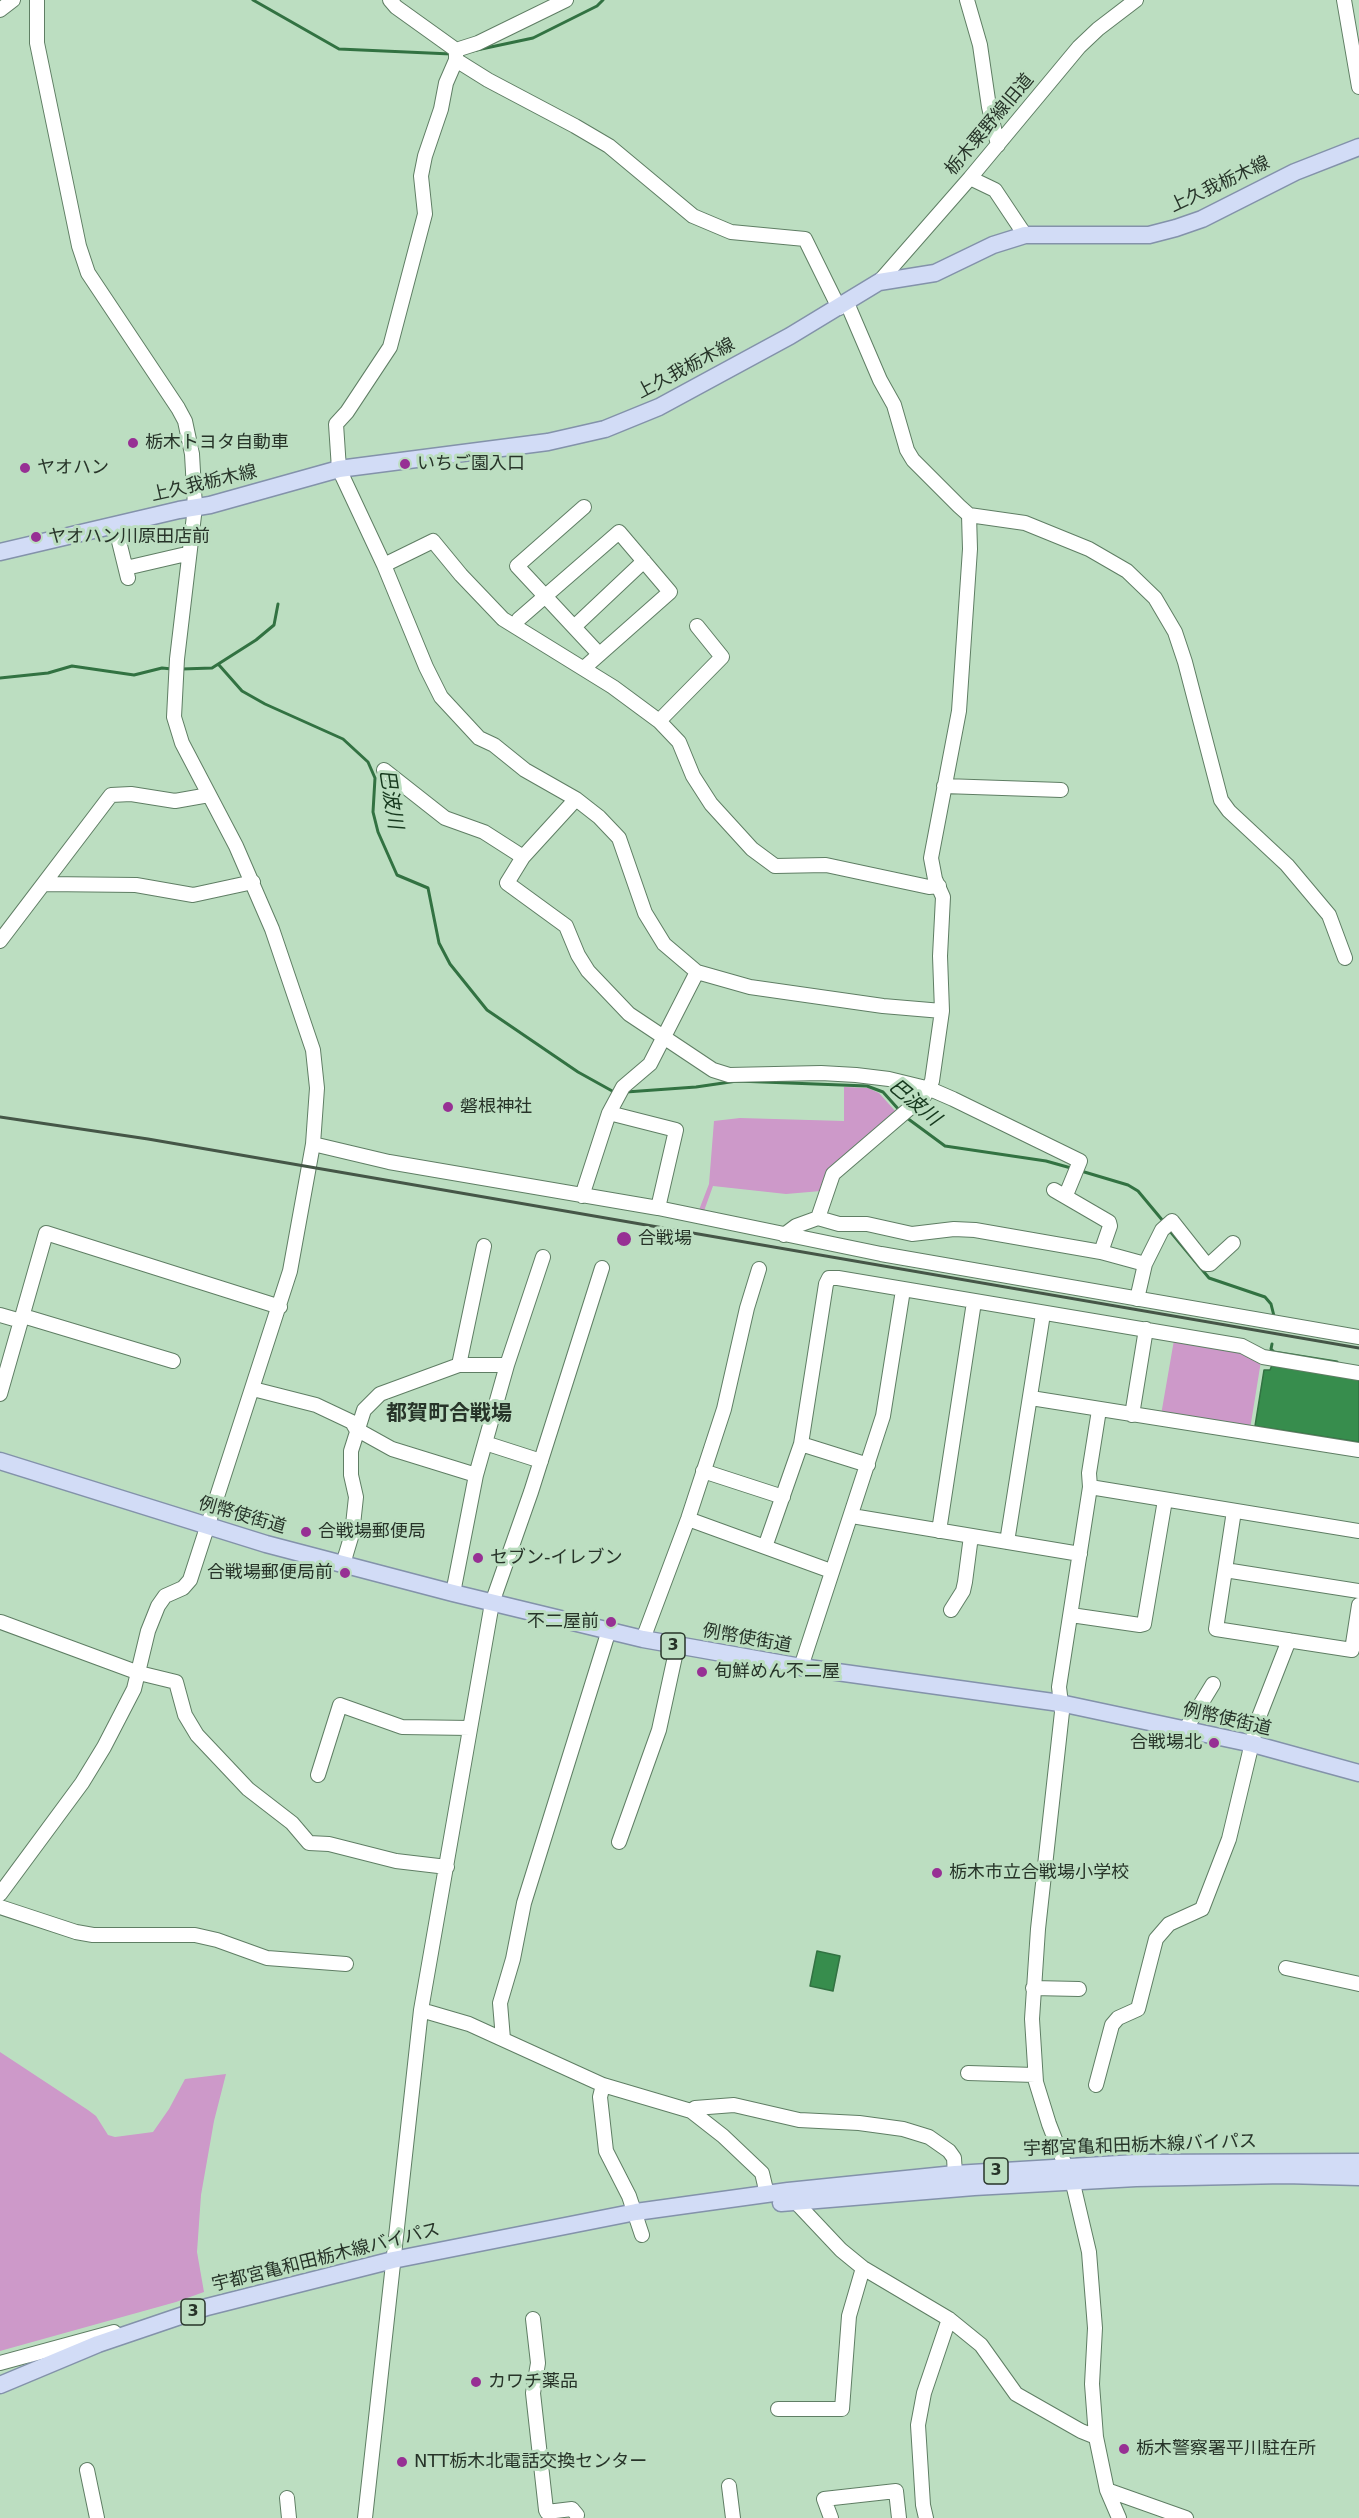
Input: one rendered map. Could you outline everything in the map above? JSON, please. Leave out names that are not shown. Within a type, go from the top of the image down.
[{"type":"main road","name":"上久我栃木線","points":[[0,552],[195,507],[339,469],[548,442],[605,429],[630,421],[658,406],[843,305],[879,282],[935,273],[993,245],[1025,235],[1149,235],[1176,228],[1202,219],[1295,172],[1359,147]]},
{"type":"main road","name":"例幣使街道","points":[[0,1461],[209,1527],[343,1564],[492,1603],[677,1647],[801,1667],[1060,1703],[1253,1744],[1359,1773]]},
{"type":"main road","name":"宇都宮亀和田栃木線バイパス","points":[[636,2212],[791,2196],[1223,2161],[1359,2162]]},
{"type":"main road","name":"宇都宮亀和田栃木線バイパス","points":[[0,2385],[143,2327],[219,2304],[393,2260],[636,2212],[767,2194],[791,2196],[955,2174],[1359,2177]]},
{"type":"street","points":[[0,10],[13,0]]},
{"type":"street","points":[[0,1894],[82,1783],[124,1709],[139,1673],[148,1631],[158,1606],[165,1596],[183,1588],[190,1581],[280,1307],[296,1242],[313,1144],[317,1088],[313,1050],[289,976],[253,882],[182,743],[174,717],[177,663],[195,507],[192,454],[184,421],[178,408],[88,273],[79,246],[38,43],[36,0]]},
{"type":"street","points":[[390,0],[488,80],[609,146],[693,216],[731,232],[805,238],[843,305],[894,405],[907,450],[917,464],[969,515],[1025,523],[1089,549],[1127,571],[1155,598],[1175,632],[1185,662],[1221,800],[1287,865],[1329,915],[1345,958]]},
{"type":"street","points":[[566,0],[456,55],[425,156],[421,176],[425,214],[390,347],[336,424],[339,469],[384,565],[441,697],[479,738],[494,745],[525,770],[576,799],[599,817],[619,838],[645,913],[664,944],[697,972],[750,987],[883,1006],[942,1011]]},
{"type":"street","points":[[967,0],[980,45],[989,107],[998,145]]},
{"type":"street","name":"栃木粟野線旧道","points":[[879,282],[970,178],[1079,47],[1136,0]]},
{"type":"street","points":[[1344,0],[1359,87]]},
{"type":"street","points":[[970,178],[995,190],[1025,235]]},
{"type":"street","points":[[584,507],[517,566],[599,654]]},
{"type":"street","points":[[818,1218],[833,1174],[930,1089],[942,1011],[940,956],[943,897],[931,858],[959,711],[970,549],[969,515]]},
{"type":"street","points":[[116,525],[127,573],[182,555],[189,556]]},
{"type":"street","points":[[515,626],[519,619],[619,532],[670,592],[584,668]]},
{"type":"street","points":[[384,565],[433,541],[484,601],[503,619],[584,668],[660,721],[679,742],[693,776],[711,804],[752,849],[775,866],[826,865],[929,887],[939,886]]},
{"type":"street","points":[[574,627],[644,561]]},
{"type":"street","points":[[660,721],[722,657],[698,626]]},
{"type":"street","points":[[384,770],[445,818],[484,832],[523,857]]},
{"type":"street","points":[[944,786],[1061,790]]},
{"type":"street","points":[[0,942],[111,795],[131,794],[175,801],[209,795]]},
{"type":"street","points":[[576,799],[523,857],[507,883],[564,923],[588,971],[629,1014],[713,1070],[729,1075],[822,1073],[856,1075],[889,1079],[930,1089],[1080,1161],[1060,1193],[1109,1222],[1110,1226],[1101,1252]]},
{"type":"street","points":[[45,884],[136,885],[193,895],[253,882]]},
{"type":"street","points":[[582,1196],[609,1113],[623,1087],[650,1064],[697,972]]},
{"type":"street","points":[[609,1113],[676,1130],[658,1208]]},
{"type":"street","points":[[313,1144],[389,1162],[658,1208],[784,1235],[1359,1337]]},
{"type":"street","points":[[784,1235],[818,1218],[839,1224],[867,1224],[912,1234],[954,1229],[975,1230],[1101,1252],[1145,1264]]},
{"type":"street","points":[[1137,1299],[1145,1264],[1162,1230],[1172,1221],[1206,1264],[1210,1264],[1233,1243]]},
{"type":"street","points":[[0,1394],[46,1233],[280,1307]]},
{"type":"street","points":[[459,1365],[484,1246]]},
{"type":"street","points":[[453,1593],[476,1475],[507,1365],[543,1257]]},
{"type":"street","points":[[365,2518],[421,2010],[492,1603],[541,1461],[602,1268]]},
{"type":"street","points":[[643,1639],[688,1520],[724,1409],[747,1308],[759,1269]]},
{"type":"street","points":[[765,1547],[801,1444],[827,1280],[838,1278],[1043,1314],[1146,1329],[1242,1346],[1263,1357],[1359,1373]]},
{"type":"street","points":[[801,1667],[883,1416],[903,1290]]},
{"type":"street","points":[[939,1531],[974,1302]]},
{"type":"street","points":[[1007,1542],[1043,1314]]},
{"type":"street","points":[[0,1315],[22,1318],[173,1361]]},
{"type":"street","points":[[1132,1415],[1146,1329]]},
{"type":"street","points":[[343,1564],[352,1534],[356,1497],[351,1475],[351,1451],[356,1429],[364,1410],[380,1394],[459,1365],[507,1365]]},
{"type":"street","points":[[253,1389],[316,1405],[352,1422],[356,1429],[392,1449],[476,1475]]},
{"type":"street","points":[[1031,1398],[1359,1450]]},
{"type":"street","points":[[1099,1410],[1089,1473],[1090,1487],[1059,1687],[1062,1712],[1032,2019],[1035,2075],[1042,2103],[1069,2174],[1086,2233],[1092,2277],[1095,2328],[1092,2384],[1096,2436],[1107,2490],[1119,2518]]},
{"type":"street","points":[[485,1443],[541,1461]]},
{"type":"street","points":[[801,1444],[868,1465]]},
{"type":"street","points":[[703,1471],[783,1497]]},
{"type":"street","points":[[1090,1487],[1359,1531]]},
{"type":"street","points":[[1071,1615],[1144,1624],[1165,1500]]},
{"type":"street","points":[[1234,1511],[1216,1629],[1352,1650],[1359,1605]]},
{"type":"street","points":[[852,1516],[1080,1554]]},
{"type":"street","points":[[688,1520],[831,1571]]},
{"type":"street","points":[[951,1610],[963,1591],[971,1536]]},
{"type":"street","points":[[1225,1570],[1359,1591]]},
{"type":"street","points":[[2,1618],[139,1673],[176,1682],[185,1715],[197,1735],[248,1789],[292,1823],[309,1844],[329,1844],[396,1861],[447,1867]]},
{"type":"street","points":[[503,2039],[500,2003],[513,1959],[524,1903],[609,1630]]},
{"type":"street","points":[[1096,2085],[1112,2025],[1118,2018],[1138,2009],[1156,1939],[1168,1924],[1202,1909],[1229,1839],[1257,1722],[1289,1640]]},
{"type":"street","points":[[619,1842],[659,1730],[677,1647]]},
{"type":"street","points":[[1185,1730],[1213,1684]]},
{"type":"street","points":[[318,1775],[340,1705],[402,1727],[470,1728]]},
{"type":"street","points":[[0,1907],[76,1932],[93,1935],[195,1935],[274,1959],[346,1964]]},
{"type":"street","points":[[1286,1968],[1359,1984]]},
{"type":"street","points":[[1034,1988],[1079,1989]]},
{"type":"street","points":[[421,2010],[469,2024],[603,2085],[691,2111],[723,2136],[762,2174],[767,2194]]},
{"type":"street","points":[[968,2073],[1035,2075]]},
{"type":"street","points":[[603,2085],[600,2097],[606,2151],[636,2212],[642,2235]]},
{"type":"street","points":[[691,2111],[695,2108],[734,2105],[799,2120],[859,2123],[903,2129],[929,2137],[949,2151],[954,2158],[955,2174]]},
{"type":"street","points":[[791,2196],[841,2250],[863,2268],[949,2319],[981,2344],[1016,2394],[1081,2432],[1096,2436]]},
{"type":"street","points":[[778,2409],[842,2409],[849,2316],[863,2268]]},
{"type":"street","points":[[533,2319],[538,2366],[533,2387],[546,2510],[547,2512],[572,2509],[577,2515]]},
{"type":"street","points":[[926,2518],[923,2505],[918,2426],[924,2393],[949,2319]]},
{"type":"street","points":[[0,2363],[90,2337],[143,2327]]},
{"type":"street","points":[[87,2470],[97,2518]]},
{"type":"street","points":[[729,2486],[733,2518]]},
{"type":"street","points":[[1107,2490],[1186,2518]]},
{"type":"street","points":[[831,2518],[824,2499],[896,2492],[899,2518]]},
{"type":"street","points":[[287,2498],[289,2518]]},
{"type":"shaded area","points":[[844,1087],[868,1088],[879,1093],[897,1113],[821,1191],[786,1194],[713,1186],[704,1211],[699,1210],[709,1184],[714,1121],[740,1118],[844,1121]]},
{"type":"shaded area","points":[[1174,1340],[1239,1351],[1261,1361],[1250,1429],[1161,1415]]},
{"type":"shaded area","points":[[1272,1365],[1359,1378],[1359,1442],[1255,1426],[1264,1370],[1270,1370]]},
{"type":"shaded area","points":[[817,1951],[840,1956],[833,1991],[810,1986]]},
{"type":"shaded area","points":[[0,2052],[88,2110],[96,2116],[108,2135],[115,2137],[153,2132],[169,2109],[185,2079],[226,2074],[214,2121],[201,2195],[197,2252],[204,2292],[176,2302],[0,2351]]},
{"type":"waterway","points":[[253,0],[339,49],[451,54]]},
{"type":"waterway","points":[[472,51],[533,38],[597,6],[603,0]]},
{"type":"waterway","name":"巴波川","points":[[182,669],[212,668],[256,640],[274,625],[278,604]]},
{"type":"waterway","name":"巴波川","points":[[219,665],[242,691],[265,704],[343,739],[368,762],[375,778],[373,812],[378,832],[397,875],[428,888],[439,943],[450,964],[487,1010],[578,1072],[614,1092]]},
{"type":"waterway","name":"巴波川","points":[[0,678],[48,673],[72,666],[134,675],[162,668],[172,669]]},
{"type":"waterway","name":"巴波川","points":[[626,1092],[696,1087],[737,1081],[867,1086],[883,1092],[900,1111]]},
{"type":"waterway","name":"巴波川","points":[[907,1118],[945,1146],[1046,1161],[1071,1168]]},
{"type":"waterway","name":"巴波川","points":[[1081,1171],[1128,1185],[1138,1191],[1163,1221]]},
{"type":"waterway","name":"巴波川","points":[[1169,1230],[1209,1278],[1265,1297],[1271,1304],[1274,1316]]},
{"type":"waterway","name":"巴波川","points":[[1272,1344],[1271,1349],[1274,1352],[1337,1362]]},
{"type":"railway","points":[[0,1117],[148,1139],[1359,1348]]},
{"type":"place","name":"栃木トヨタ自動車","points":[[133,443]]},
{"type":"place","name":"いちご園入口","points":[[405,464]]},
{"type":"place","name":"ヤオハン","points":[[25,468]]},
{"type":"place","name":"ヤオハン川原田店前","points":[[36,537]]},
{"type":"place","name":"磐根神社","points":[[448,1107]]},
{"type":"place","name":"合戦場","points":[[624,1239]]},
{"type":"place","name":"合戦場郵便局","points":[[306,1532]]},
{"type":"place","name":"セブン-イレブン","points":[[478,1558]]},
{"type":"place","name":"合戦場郵便局前","points":[[345,1573]]},
{"type":"place","name":"不二屋前","points":[[611,1622]]},
{"type":"place","name":"旬鮮めん不二屋","points":[[702,1672]]},
{"type":"place","name":"合戦場北","points":[[1214,1743]]},
{"type":"place","name":"栃木市立合戦場小学校","points":[[937,1873]]},
{"type":"place","name":"カワチ薬品","points":[[476,2382]]},
{"type":"place","name":"栃木警察署平川駐在所","points":[[1124,2449]]},
{"type":"place","name":"NTT栃木北電話交換センター","points":[[402,2462]]},
{"type":"district","name":"都賀町合戦場","points":[[449,1415]]}]
